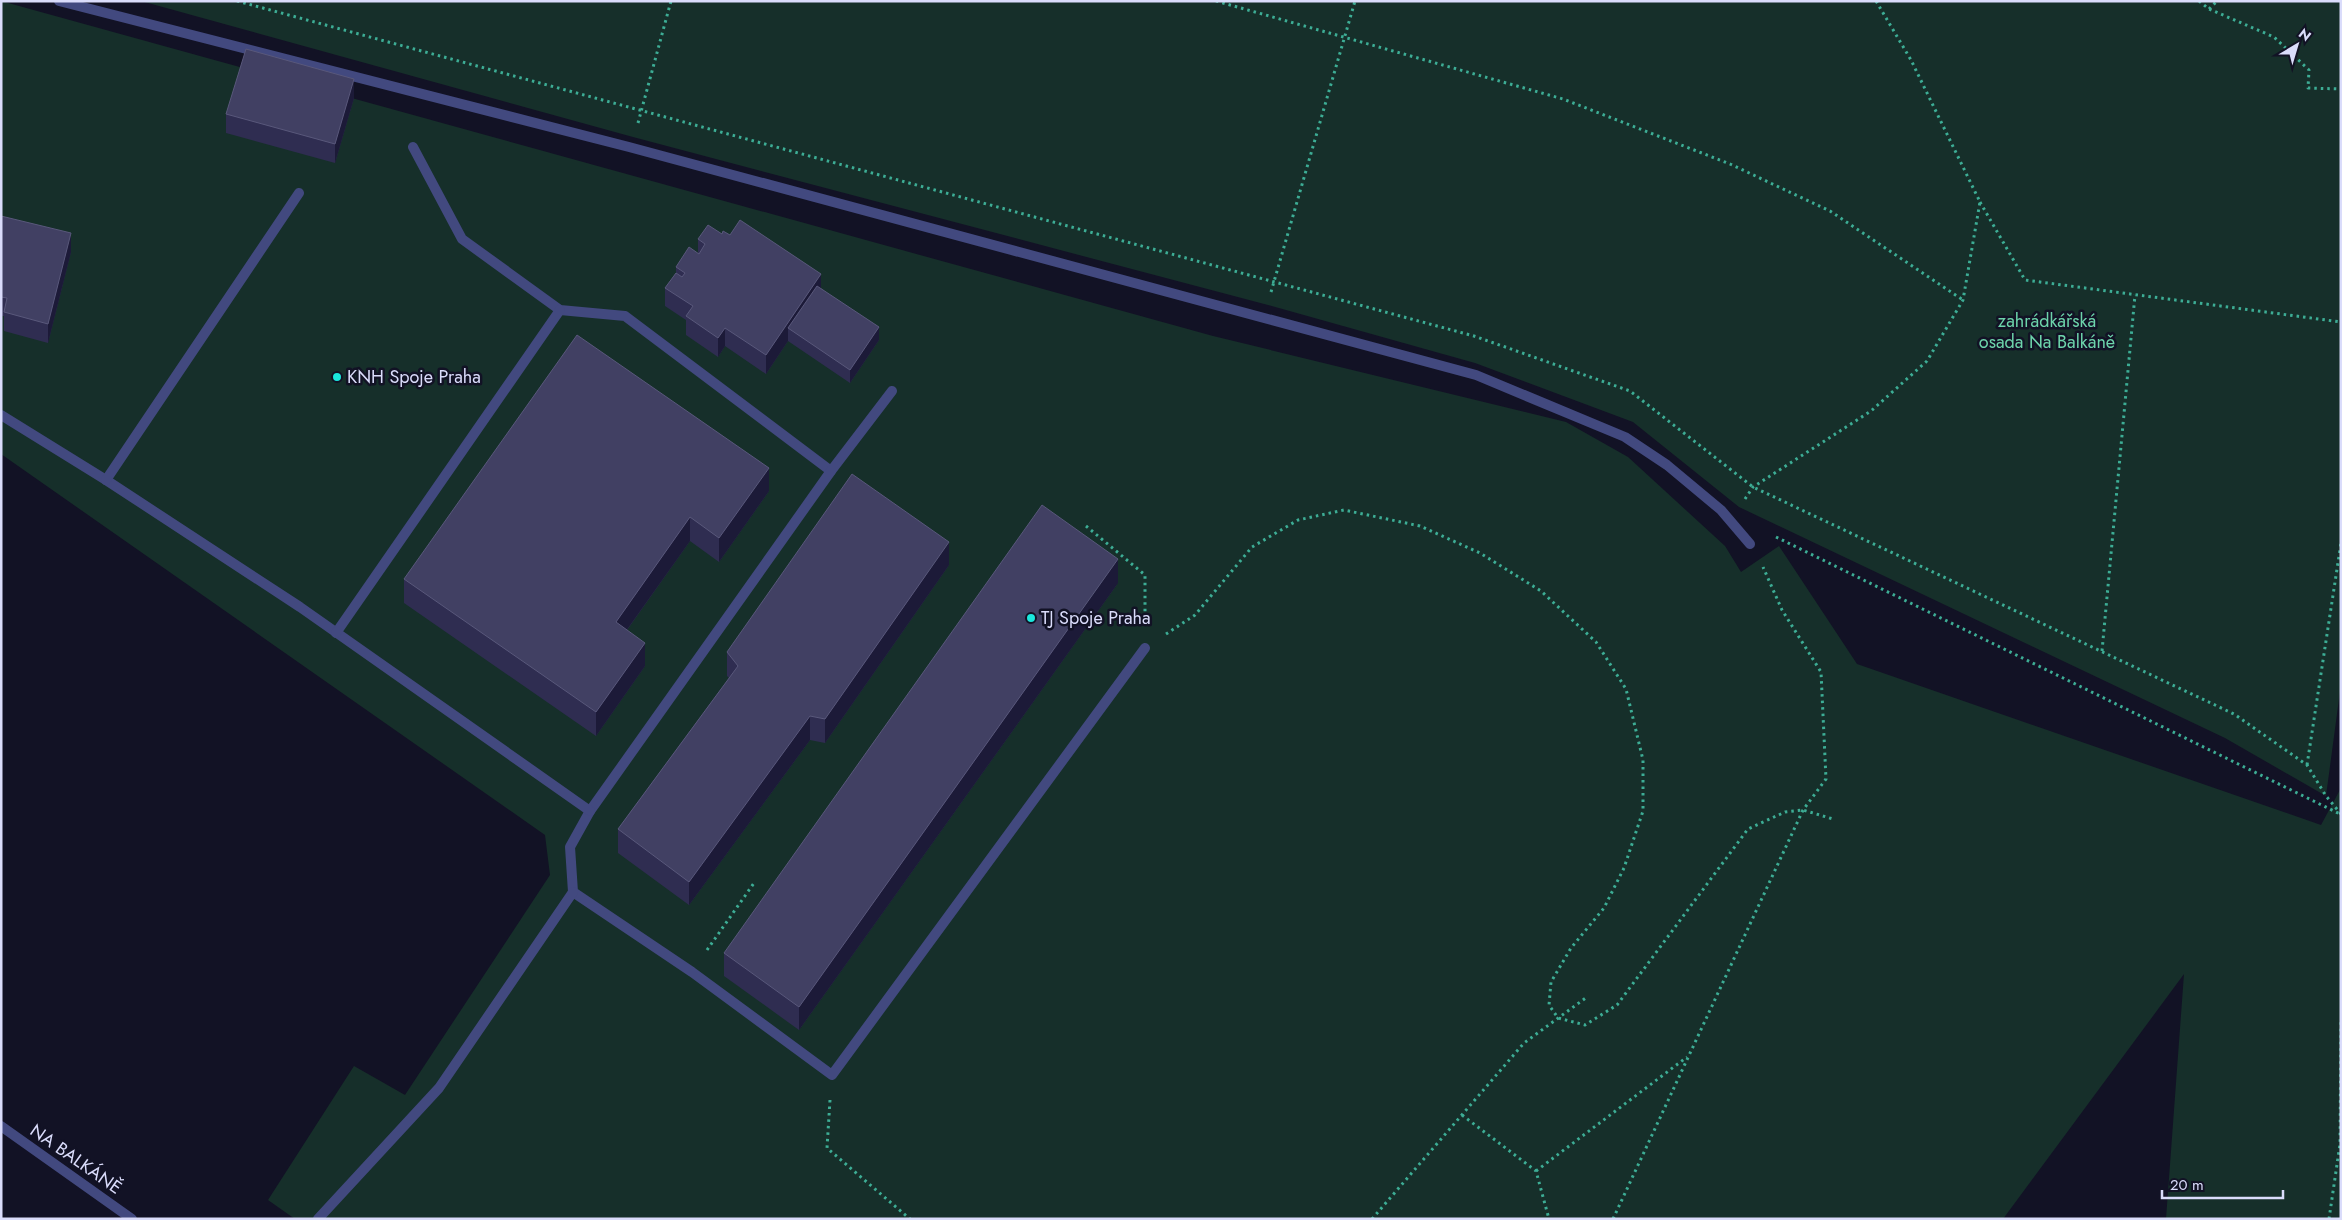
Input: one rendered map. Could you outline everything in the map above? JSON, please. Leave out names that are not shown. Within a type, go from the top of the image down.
[{"type":"street","points":[[58,1],[629,147],[1476,375],[1625,437],[1667,466],[1721,510],[1750,544]]},
{"type":"street","points":[[413,147],[462,239],[560,310],[625,316],[831,471]]},
{"type":"street","points":[[106,480],[299,193]]},
{"type":"street","points":[[336,634],[560,310]]},
{"type":"street","points":[[318,1219],[440,1088],[573,892],[570,847],[590,811],[831,471],[892,391]]},
{"type":"street","points":[[1,415],[106,480],[336,634],[590,811]]},
{"type":"street","points":[[573,892],[692,972],[832,1075],[1145,648]]},
{"type":"street","name":"NA BALKÁNĚ","points":[[1,1126],[132,1219]]},
{"type":"path","points":[[629,147],[642,112],[671,1]]},
{"type":"path","points":[[1216,1],[1563,99],[1730,164],[1830,211],[1963,300]]},
{"type":"path","points":[[1264,319],[1355,1]]},
{"type":"path","points":[[1876,1],[1911,60],[1980,202],[2024,280],[2341,322]]},
{"type":"path","points":[[2199,1],[2209,8],[2274,37],[2309,70],[2308,88],[2341,89]]},
{"type":"path","points":[[2209,8],[2217,1]]},
{"type":"path","points":[[1721,510],[1738,508],[1752,487],[1871,410],[1927,361],[1963,300],[1980,202]]},
{"type":"path","points":[[2102,652],[2135,295]]},
{"type":"path","points":[[1145,648],[1196,615],[1252,547],[1298,520],[1344,510],[1420,526],[1480,553],[1540,591],[1596,642],[1626,690],[1643,760],[1643,811],[1624,868],[1604,908],[1571,948],[1551,982],[1550,1005],[1558,1018],[1585,1025],[1617,1005],[1748,829],[1785,812],[1803,810],[1834,819]]},
{"type":"path","points":[[1086,526],[1145,575],[1145,648]]},
{"type":"path","points":[[1774,536],[2341,815]]},
{"type":"path","points":[[2307,765],[2341,542]]},
{"type":"path","points":[[1613,1219],[1803,810],[1826,779],[1821,672],[1782,610],[1759,556],[1750,544]]},
{"type":"path","points":[[692,972],[754,883]]},
{"type":"path","points":[[1372,1219],[1524,1043],[1587,997]]},
{"type":"path","points":[[2329,1219],[2340,1144],[2341,1020]]},
{"type":"path","points":[[1536,1171],[1688,1056]]},
{"type":"path","points":[[832,1075],[827,1148],[910,1219]]},
{"type":"path","points":[[1462,1115],[1536,1171],[1549,1219]]},
{"type":"green space","name":"TJ Spoje Praha","points":[[1,1],[1213,336],[1566,422],[1628,457],[1725,546],[1741,572],[1779,546],[1857,664],[2321,825],[2341,788],[2341,1219],[2166,1219],[2184,974],[2003,1219],[295,1219],[268,1200],[354,1066],[405,1095],[550,875],[545,835],[1,454]]},
{"type":"green space","name":"zahrádkářská osada Na Balkáně","points":[[141,1],[2341,1],[2341,684],[2326,796],[2225,738],[1739,507],[1633,422],[1475,363],[1268,305],[633,137]]},
{"type":"building","points":[[246,49],[354,79],[335,144],[226,114]]},
{"type":"building","points":[[1,216],[71,233],[48,324],[4,312],[7,298],[1,297]]},
{"type":"building","points":[[740,220],[821,274],[766,355],[725,328],[718,338],[686,316],[693,306],[665,288],[676,273],[682,277],[685,273],[676,267],[689,247],[699,254],[705,244],[698,239],[708,225],[722,234],[723,231],[730,235]]},
{"type":"building","points":[[817,286],[879,327],[850,370],[788,328]]},
{"type":"building","points":[[577,335],[769,468],[719,538],[690,517],[616,622],[645,643],[596,712],[404,579]]},
{"type":"building","points":[[852,474],[949,542],[825,719],[810,716],[689,882],[618,829],[738,666],[727,652]]},
{"type":"building","points":[[1042,505],[1118,559],[799,1007],[724,953]]},
{"type":"place","name":"KNH Spoje Praha","points":[[337,377]]},
{"type":"place","name":"TJ Spoje Praha","points":[[1031,618]]}]
